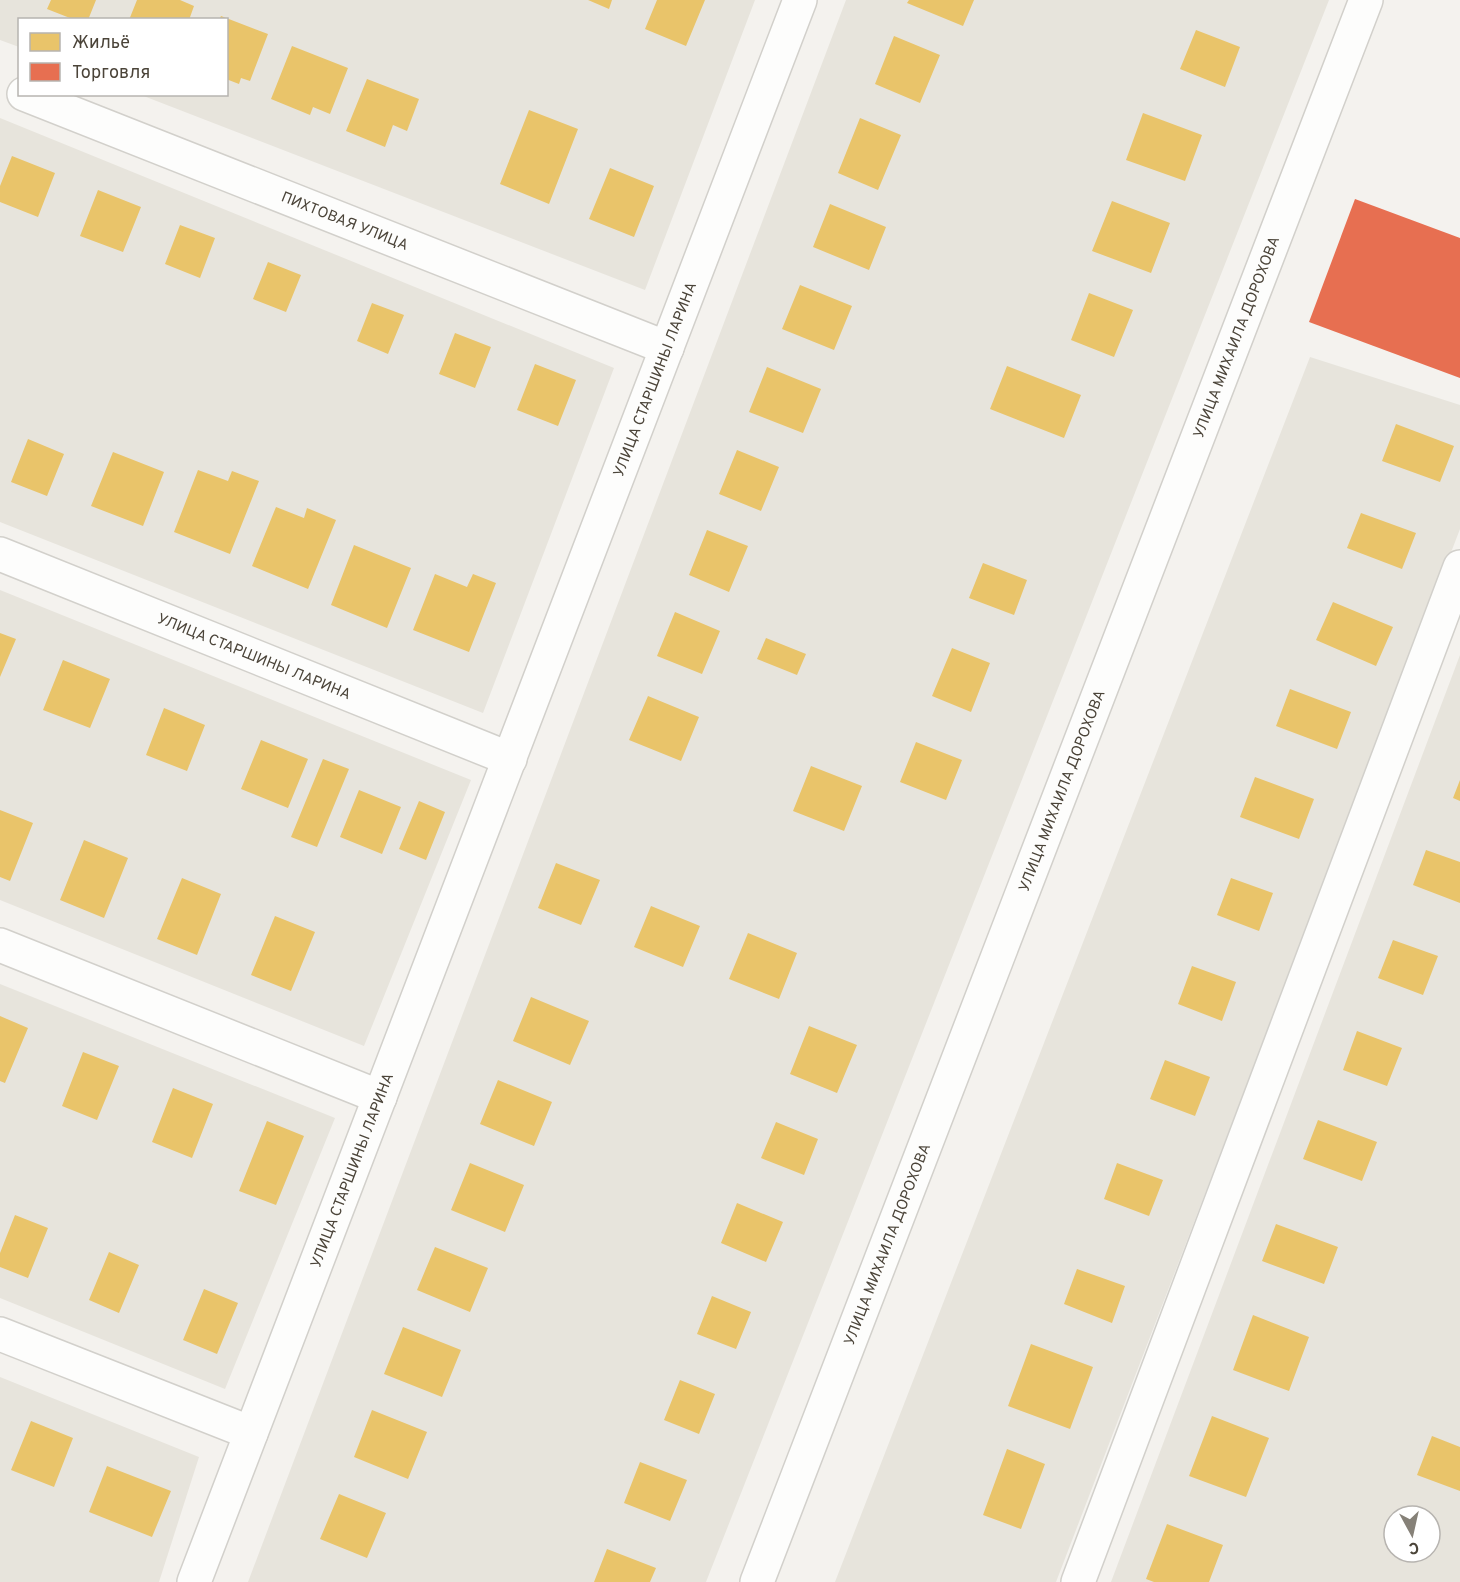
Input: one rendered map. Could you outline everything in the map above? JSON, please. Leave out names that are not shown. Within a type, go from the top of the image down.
[{"type":"street","name":"УЛИЦА СТАРШИНЫ ЛАРИНА","points":[[194,1582],[800,0]]},
{"type":"street","name":"УЛИЦА МИХАИЛА ДОРОХОВА","points":[[758,1582],[1366,0]]},
{"type":"street","name":"ПИХТОВАЯ УЛИЦА","points":[[0,85],[18,92]]},
{"type":"street","name":"ПИХТОВАЯ УЛИЦА","points":[[27,96],[667,348]]},
{"type":"street","name":"УЛИЦА СТАРШИНЫ ЛАРИНА","points":[[0,554],[510,759]]},
{"type":"street","points":[[1078,1582],[1460,567]]},
{"type":"street","points":[[0,945],[380,1097]]},
{"type":"street","points":[[0,1334],[251,1433]]},
{"type":"shaded area","points":[[0,0],[755,0],[645,290],[144,96],[228,96],[228,18],[18,18],[18,47],[0,40]]},
{"type":"shaded area","points":[[846,0],[1329,0],[706,1582],[248,1582]]},
{"type":"shaded area","points":[[0,118],[614,368],[483,713],[0,522]]},
{"type":"shaded area","points":[[1310,357],[1460,405],[1460,529],[1056,1582],[835,1582]]},
{"type":"shaded area","points":[[0,590],[471,780],[364,1046],[0,900]]},
{"type":"shaded area","points":[[1460,655],[1460,1582],[1111,1582]]},
{"type":"shaded area","points":[[0,984],[335,1118],[225,1389],[0,1298]]},
{"type":"shaded area","points":[[0,1377],[199,1457],[159,1582],[0,1582]]},
{"type":"building: Жильё","points":[[51,0],[96,0],[89,18],[70,18],[47,9]]},
{"type":"building: Жильё","points":[[137,0],[180,0],[194,6],[190,18],[130,18]]},
{"type":"building: Жильё","points":[[588,0],[612,0],[609,9]]},
{"type":"building: Жильё","points":[[657,0],[705,0],[686,46],[645,29]]},
{"type":"building: Жильё","points":[[909,0],[974,0],[963,26],[907,3]]},
{"type":"building: Жильё","points":[[228,19],[268,34],[250,81],[241,78],[239,84],[228,80]]},
{"type":"building: Жильё","points":[[1196,30],[1240,47],[1225,87],[1180,69]]},
{"type":"building: Жильё","points":[[894,36],[940,55],[920,103],[875,84]]},
{"type":"building: Жильё","points":[[292,46],[348,68],[330,114],[313,107],[310,115],[271,99]]},
{"type":"building: Жильё","points":[[367,79],[419,99],[407,131],[393,125],[385,147],[346,131]]},
{"type":"building: Жильё","points":[[529,110],[578,129],[549,204],[500,184]]},
{"type":"building: Жильё","points":[[1143,113],[1202,135],[1185,181],[1126,160]]},
{"type":"building: Жильё","points":[[860,118],[901,135],[878,190],[838,173]]},
{"type":"building: Жильё","points":[[12,156],[55,173],[38,217],[0,202],[0,186]]},
{"type":"building: Жильё","points":[[610,168],[654,186],[634,237],[589,219]]},
{"type":"building: Жильё","points":[[98,190],[141,207],[123,252],[80,236]]},
{"type":"building: Жильё","points":[[1112,201],[1170,223],[1151,273],[1092,251]]},
{"type":"building: Жильё","points":[[830,204],[886,227],[869,270],[813,247]]},
{"type":"building: Жильё","points":[[180,225],[215,238],[200,278],[165,264]]},
{"type":"building: Жильё","points":[[268,262],[301,275],[286,312],[253,299]]},
{"type":"building: Жильё","points":[[800,285],[852,306],[834,350],[782,329]]},
{"type":"building: Жильё","points":[[1089,293],[1133,310],[1114,357],[1071,340]]},
{"type":"building: Жильё","points":[[372,303],[404,315],[388,354],[357,341]]},
{"type":"building: Жильё","points":[[455,333],[491,347],[475,388],[439,374]]},
{"type":"building: Жильё","points":[[535,364],[576,380],[558,426],[517,410]]},
{"type":"building: Жильё","points":[[1007,366],[1081,395],[1064,438],[990,409]]},
{"type":"building: Жильё","points":[[767,367],[821,389],[803,433],[749,412]]},
{"type":"building: Жильё","points":[[1396,424],[1454,446],[1440,482],[1382,461]]},
{"type":"building: Жильё","points":[[28,439],[64,454],[47,496],[11,482]]},
{"type":"building: Жильё","points":[[737,450],[779,467],[761,511],[719,494]]},
{"type":"building: Жильё","points":[[113,452],[164,472],[143,526],[91,506]]},
{"type":"building: Жильё","points":[[198,470],[228,481],[232,471],[259,481],[230,554],[174,532]]},
{"type":"building: Жильё","points":[[276,507],[304,518],[307,508],[336,520],[308,589],[252,566]]},
{"type":"building: Жильё","points":[[1361,513],[1416,533],[1402,569],[1347,548]]},
{"type":"building: Жильё","points":[[707,530],[748,546],[729,592],[689,575]]},
{"type":"building: Жильё","points":[[354,545],[411,568],[387,628],[331,605]]},
{"type":"building: Жильё","points":[[983,563],[1027,580],[1014,615],[969,598]]},
{"type":"building: Жильё","points":[[435,574],[467,587],[473,574],[496,583],[469,652],[413,630]]},
{"type":"building: Жильё","points":[[1333,602],[1393,627],[1376,666],[1316,640]]},
{"type":"building: Жильё","points":[[675,612],[720,631],[702,674],[657,656]]},
{"type":"building: Жильё","points":[[0,633],[16,639],[0,677]]},
{"type":"building: Жильё","points":[[766,638],[806,654],[797,675],[757,659]]},
{"type":"building: Жильё","points":[[952,648],[990,663],[971,712],[932,696]]},
{"type":"building: Жильё","points":[[63,660],[110,679],[90,728],[43,710]]},
{"type":"building: Жильё","points":[[1290,689],[1351,712],[1337,749],[1276,726]]},
{"type":"building: Жильё","points":[[648,696],[699,717],[681,761],[629,740]]},
{"type":"building: Жильё","points":[[164,708],[205,725],[187,771],[146,755]]},
{"type":"building: Жильё","points":[[261,740],[308,759],[288,808],[241,789]]},
{"type":"building: Жильё","points":[[916,742],[962,760],[946,800],[900,782]]},
{"type":"building: Жильё","points":[[323,759],[349,769],[317,847],[291,837]]},
{"type":"building: Жильё","points":[[811,766],[862,786],[844,831],[793,811]]},
{"type":"building: Жильё","points":[[1255,777],[1314,799],[1299,839],[1240,817]]},
{"type":"building: Жильё","points":[[1460,780],[1460,801],[1453,798]]},
{"type":"building: Жильё","points":[[359,790],[401,807],[382,854],[340,837]]},
{"type":"building: Жильё","points":[[419,801],[445,812],[426,860],[399,849]]},
{"type":"building: Жильё","points":[[0,810],[33,823],[10,881],[0,877]]},
{"type":"building: Жильё","points":[[84,840],[128,858],[104,918],[60,900]]},
{"type":"building: Жильё","points":[[1426,850],[1460,862],[1460,903],[1413,885]]},
{"type":"building: Жильё","points":[[556,863],[600,880],[581,925],[538,908]]},
{"type":"building: Жильё","points":[[182,878],[221,894],[197,955],[157,939]]},
{"type":"building: Жильё","points":[[1231,878],[1273,893],[1259,931],[1217,915]]},
{"type":"building: Жильё","points":[[651,906],[700,926],[683,967],[634,947]]},
{"type":"building: Жильё","points":[[275,916],[315,932],[291,991],[251,975]]},
{"type":"building: Жильё","points":[[748,933],[797,953],[779,999],[729,979]]},
{"type":"building: Жильё","points":[[1393,940],[1438,956],[1423,995],[1378,978]]},
{"type":"building: Жильё","points":[[1192,966],[1236,982],[1222,1021],[1178,1004]]},
{"type":"building: Жильё","points":[[531,997],[589,1021],[570,1065],[513,1041]]},
{"type":"building: Жильё","points":[[0,1016],[28,1028],[5,1083],[0,1081]]},
{"type":"building: Жильё","points":[[809,1026],[857,1045],[837,1093],[790,1074]]},
{"type":"building: Жильё","points":[[1357,1031],[1402,1048],[1387,1086],[1343,1070]]},
{"type":"building: Жильё","points":[[83,1052],[119,1066],[97,1120],[62,1106]]},
{"type":"building: Жильё","points":[[1165,1060],[1210,1077],[1195,1116],[1150,1099]]},
{"type":"building: Жильё","points":[[498,1080],[552,1102],[534,1146],[480,1124]]},
{"type":"building: Жильё","points":[[173,1088],[213,1104],[192,1158],[152,1142]]},
{"type":"building: Жильё","points":[[1318,1120],[1377,1142],[1362,1181],[1303,1159]]},
{"type":"building: Жильё","points":[[267,1121],[304,1136],[276,1205],[239,1191]]},
{"type":"building: Жильё","points":[[776,1122],[818,1139],[804,1175],[761,1158]]},
{"type":"building: Жильё","points":[[470,1163],[524,1185],[505,1232],[451,1210]]},
{"type":"building: Жильё","points":[[1117,1163],[1163,1180],[1149,1216],[1104,1199]]},
{"type":"building: Жильё","points":[[737,1203],[783,1222],[766,1262],[721,1243]]},
{"type":"building: Жильё","points":[[15,1215],[48,1228],[28,1278],[0,1267],[0,1253]]},
{"type":"building: Жильё","points":[[1276,1224],[1338,1247],[1324,1284],[1262,1261]]},
{"type":"building: Жильё","points":[[435,1247],[488,1268],[470,1312],[417,1290]]},
{"type":"building: Жильё","points":[[109,1252],[139,1265],[119,1313],[89,1300]]},
{"type":"building: Жильё","points":[[1077,1269],[1125,1286],[1112,1323],[1064,1304]]},
{"type":"building: Жильё","points":[[204,1289],[238,1303],[217,1354],[183,1340]]},
{"type":"building: Жильё","points":[[712,1296],[751,1312],[736,1349],[697,1334]]},
{"type":"building: Жильё","points":[[1253,1315],[1309,1337],[1289,1391],[1233,1370]]},
{"type":"building: Жильё","points":[[403,1327],[461,1350],[442,1397],[384,1374]]},
{"type":"building: Жильё","points":[[1031,1344],[1093,1367],[1070,1429],[1008,1406]]},
{"type":"building: Жильё","points":[[680,1380],[715,1394],[699,1434],[664,1420]]},
{"type":"building: Жильё","points":[[372,1410],[427,1432],[408,1479],[354,1457]]},
{"type":"building: Жильё","points":[[1212,1416],[1269,1438],[1246,1497],[1189,1476]]},
{"type":"building: Жильё","points":[[31,1421],[73,1438],[54,1487],[11,1470]]},
{"type":"building: Жильё","points":[[1432,1436],[1460,1447],[1460,1491],[1417,1475]]},
{"type":"building: Жильё","points":[[1007,1449],[1045,1464],[1021,1529],[983,1515]]},
{"type":"building: Жильё","points":[[640,1462],[687,1480],[670,1521],[624,1503]]},
{"type":"building: Жильё","points":[[107,1466],[171,1491],[152,1537],[89,1512]]},
{"type":"building: Жильё","points":[[339,1494],[386,1513],[367,1558],[320,1539]]},
{"type":"building: Жильё","points":[[1167,1524],[1223,1545],[1209,1582],[1154,1582],[1146,1579]]},
{"type":"building: Жильё","points":[[607,1549],[656,1568],[650,1582],[594,1582]]},
{"type":"building: Торговля","points":[[1355,199],[1460,238],[1460,378],[1309,322]]}]
